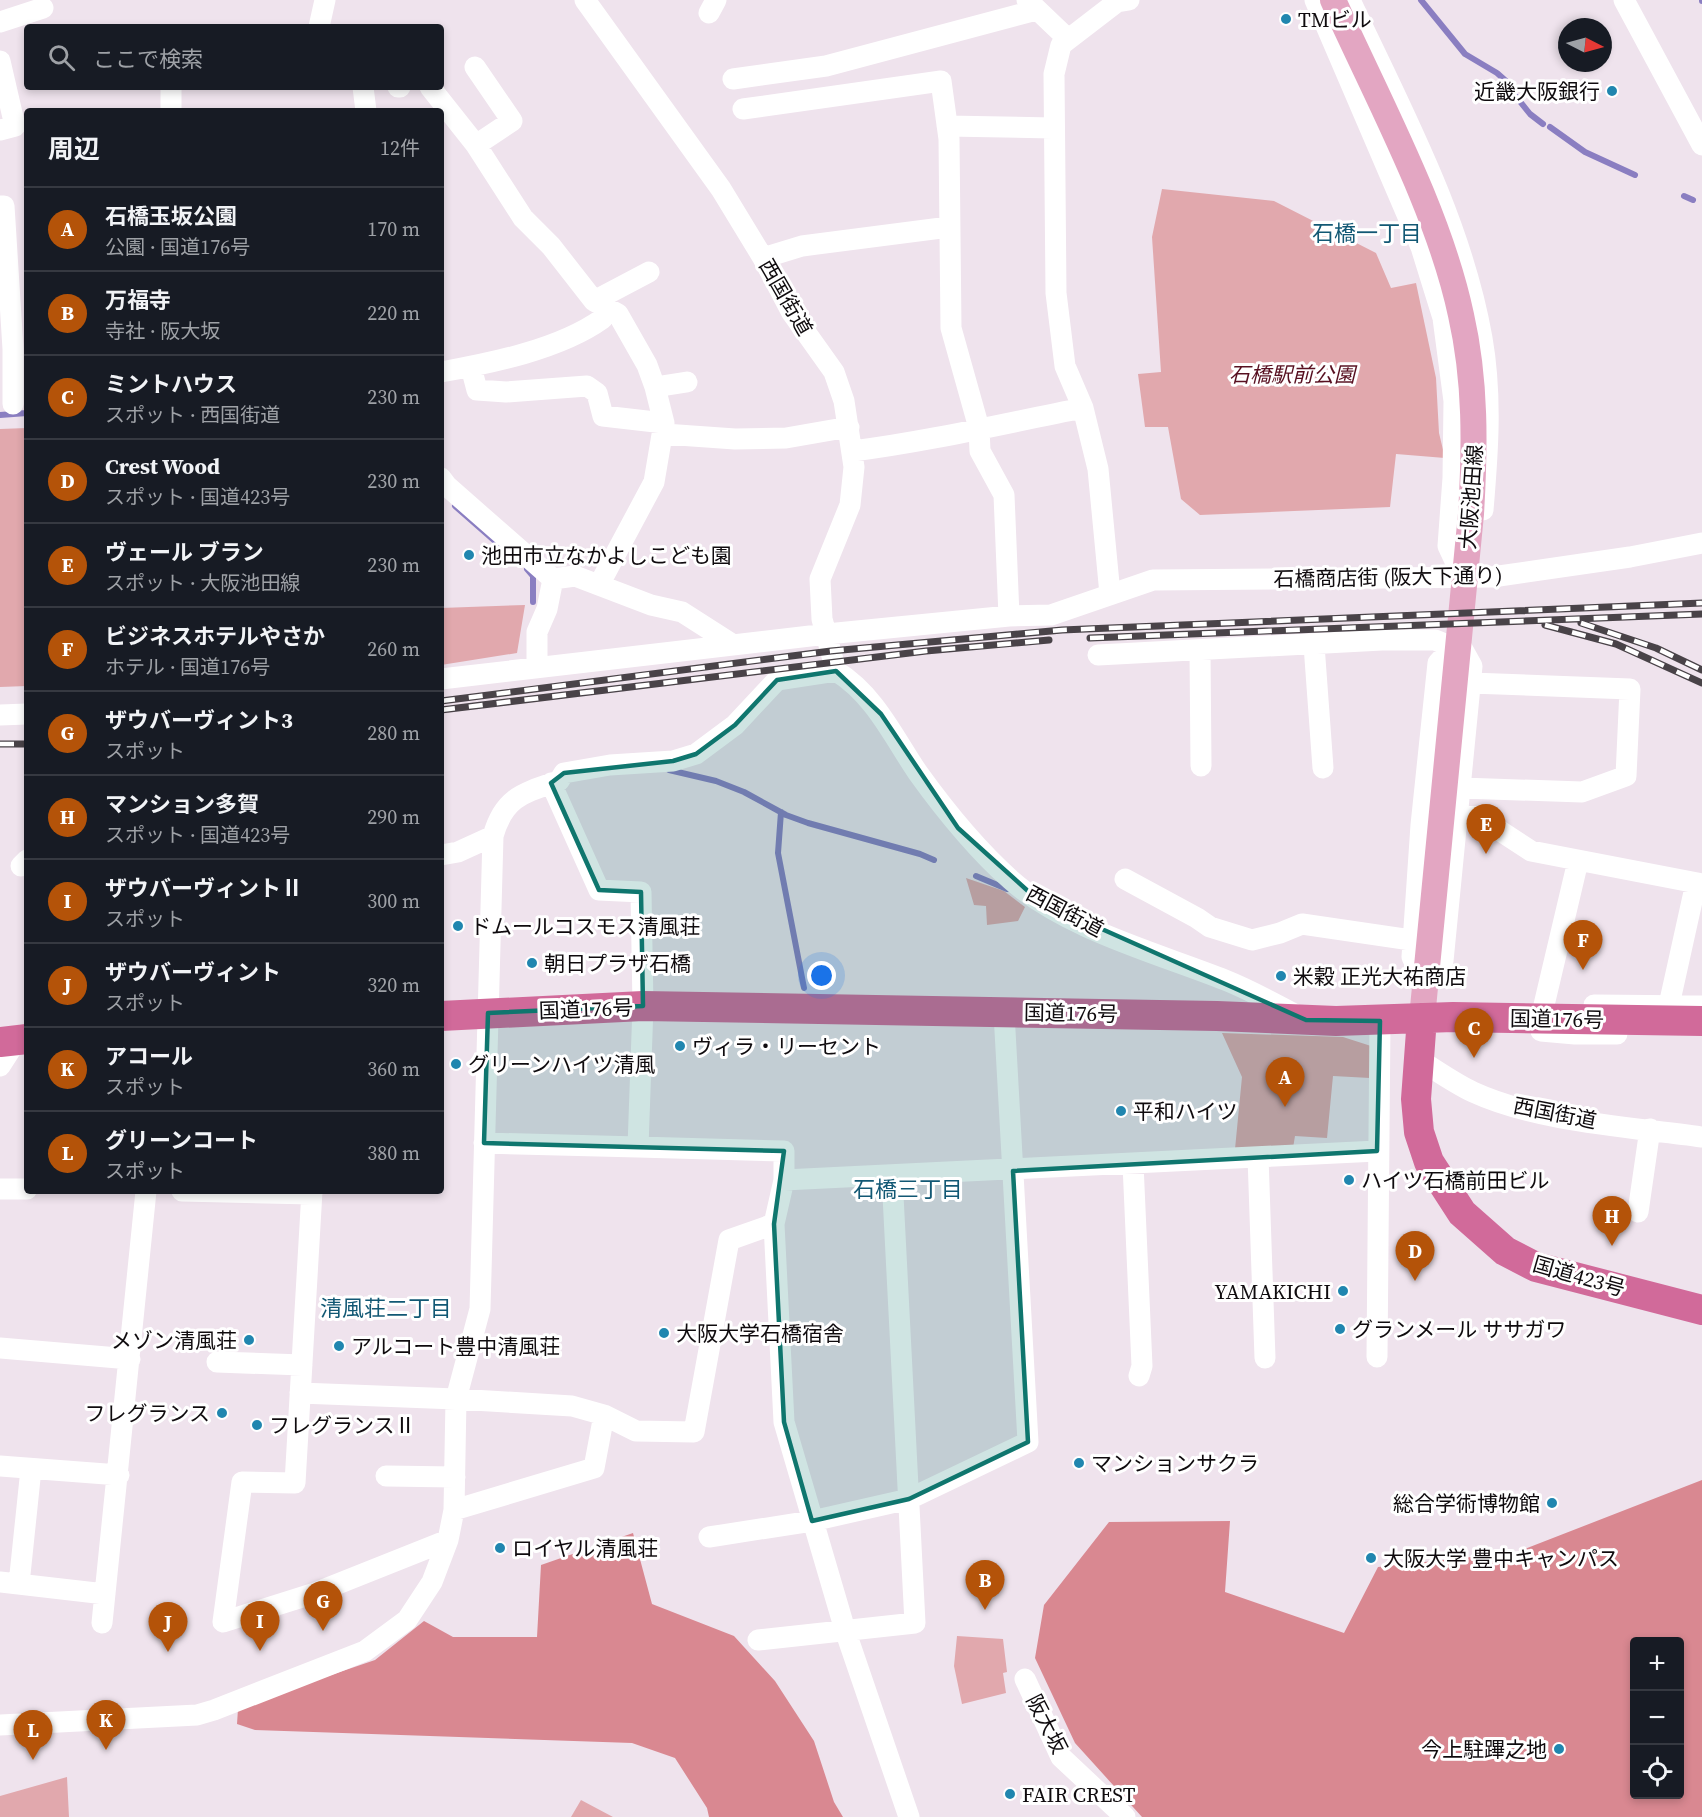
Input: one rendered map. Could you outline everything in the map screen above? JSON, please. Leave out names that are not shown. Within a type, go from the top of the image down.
[{"type":"highway","name":"国道176号","points":[[444,1016],[643,1006],[1217,1016],[1306,1020],[1498,1018],[1702,1021]]},
{"type":"highway","name":"国道423号","points":[[1422,1018],[1416,1099],[1419,1132],[1429,1162],[1462,1213],[1485,1236],[1505,1251],[1536,1267],[1702,1310]]},
{"type":"main road","name":"大阪池田線","points":[[1333,0],[1438,238],[1461,315],[1475,420],[1454,801],[1422,1018]]},
{"type":"street","points":[[320,24],[325,0]]},
{"type":"street","name":"西国街道","points":[[585,0],[721,189],[763,258],[792,313],[834,372],[849,427],[854,467],[850,506],[820,579],[822,619],[836,671],[849,679],[881,714],[917,772],[958,828],[1012,882],[1039,901],[1154,955],[1256,994],[1306,1020]]},
{"type":"street","points":[[1110,594],[1098,469],[1083,408],[1065,366],[1056,293],[1054,74],[1061,45],[1117,2],[1129,0]]},
{"type":"street","points":[[1315,0],[1407,213],[1431,276],[1444,329],[1454,426],[1448,546],[1463,578]]},
{"type":"street","points":[[1350,0],[1439,197],[1465,266],[1482,340],[1489,424],[1479,547],[1463,578],[1454,644],[1438,663],[1411,940],[1412,957],[1426,986]]},
{"type":"street","points":[[1624,0],[1702,145]]},
{"type":"street","points":[[733,79],[826,66],[1031,5],[1068,39]]},
{"type":"street","points":[[0,22],[43,8]]},
{"type":"street","points":[[0,61],[15,126],[0,130]]},
{"type":"street","points":[[475,67],[512,121],[476,145]]},
{"type":"street","points":[[744,109],[941,81],[947,126],[951,328],[979,428],[980,451],[1004,495],[1009,616]]},
{"type":"street","points":[[171,90],[171,108]]},
{"type":"street","points":[[363,90],[366,108]]},
{"type":"street","points":[[432,90],[476,145],[523,218],[552,246],[599,305],[618,314],[647,365],[664,428],[654,482],[600,584]]},
{"type":"street","points":[[947,126],[1053,128]]},
{"type":"street","points":[[0,206],[4,206],[13,349],[13,404]]},
{"type":"street","points":[[763,258],[802,246],[949,227]]},
{"type":"street","points":[[599,305],[649,272]]},
{"type":"street","points":[[444,372],[471,367],[528,351],[587,329],[602,319],[599,305]]},
{"type":"street","points":[[471,367],[477,390],[506,392],[587,386],[597,393],[603,416],[664,428],[735,439],[786,438],[849,427]]},
{"type":"street","points":[[654,387],[687,382]]},
{"type":"street","points":[[853,451],[923,442],[979,428],[1083,408]]},
{"type":"street","points":[[1454,426],[1489,424]]},
{"type":"street","points":[[444,482],[553,579],[575,576],[651,605],[682,612],[732,644]]},
{"type":"street","name":"石橋商店街 (阪大下通り)","points":[[444,680],[537,666],[827,633],[1009,616],[1051,615],[1153,580],[1492,577],[1610,560],[1702,543]]},
{"type":"street","points":[[537,666],[537,632],[547,609],[553,579]]},
{"type":"street","points":[[1098,655],[1425,640],[1454,644],[1472,666],[1454,801]]},
{"type":"street","points":[[1314,645],[1323,768]]},
{"type":"street","points":[[1200,650],[1201,766]]},
{"type":"street","points":[[0,1725],[197,1715],[365,1651],[407,1620],[432,1582],[448,1540],[454,1510],[456,1398],[480,1309],[493,836],[498,816],[507,804],[559,781],[564,773],[610,765],[673,761],[696,754],[735,725],[777,680],[836,671]]},
{"type":"street","points":[[1454,801],[1582,792],[1626,776],[1630,690],[1471,683]]},
{"type":"street","points":[[0,715],[24,714]]},
{"type":"street","points":[[551,783],[599,890],[641,892],[643,1006],[638,1147]]},
{"type":"street","points":[[1454,801],[1531,851],[1699,884],[1669,1005]]},
{"type":"street","points":[[444,854],[458,852],[493,836]]},
{"type":"street","points":[[1544,1005],[1578,861]]},
{"type":"street","points":[[1125,879],[1210,927],[1252,940],[1280,933],[1302,924],[1411,940]]},
{"type":"street","points":[[1498,1018],[1525,1005],[1702,1006]]},
{"type":"street","points":[[709,1537],[812,1521],[909,1499],[1028,1442],[1004,1013]]},
{"type":"street","points":[[1498,1018],[1526,1029],[1564,1034],[1702,1035]]},
{"type":"street","points":[[1377,1357],[1377,1151],[1380,1021]]},
{"type":"street","name":"西国街道","points":[[1418,1059],[1474,1092],[1512,1106],[1649,1136],[1702,1137]]},
{"type":"street","points":[[1638,1212],[1649,1136]]},
{"type":"street","points":[[484,1143],[784,1152],[784,1180],[774,1224],[784,1422],[845,1630],[909,1817]]},
{"type":"street","points":[[784,1180],[1013,1171],[1377,1151]]},
{"type":"street","points":[[1258,1157],[1265,1358]]},
{"type":"street","points":[[1133,1164],[1142,1366],[1138,1376]]},
{"type":"street","points":[[758,1640],[915,1623],[892,1176]]},
{"type":"street","points":[[0,1188],[24,1189]]},
{"type":"street","points":[[102,1623],[147,1194]]},
{"type":"street","points":[[312,1194],[295,1484],[242,1482],[223,1622],[315,1593],[448,1540]]},
{"type":"street","points":[[300,1393],[456,1398],[572,1406],[604,1415],[636,1431],[694,1432],[729,1240],[774,1224]]},
{"type":"street","points":[[0,1348],[130,1359]]},
{"type":"street","points":[[217,1362],[302,1365]]},
{"type":"street","points":[[454,1510],[594,1468],[604,1415]]},
{"type":"street","points":[[0,1466],[119,1475]]},
{"type":"street","points":[[31,1469],[10,1583],[105,1594]]},
{"type":"street","points":[[386,1476],[454,1477]]},
{"type":"street","name":"阪大坂","points":[[1024,1679],[1061,1757],[1125,1817]]},
{"type":"highlighted area","points":[[836,671],[881,714],[958,828],[1039,901],[1306,1020],[1380,1021],[1377,1151],[1013,1171],[1028,1442],[909,1499],[812,1521],[784,1422],[774,1224],[784,1151],[484,1143],[488,1013],[643,1006],[641,892],[599,890],[551,783],[564,773],[673,761],[696,754],[735,725],[777,680]]},
{"type":"green space","name":"石橋駅前公園","points":[[1162,189],[1274,201],[1376,253],[1391,288],[1416,283],[1436,378],[1439,433],[1445,458],[1396,454],[1390,507],[1200,515],[1181,499],[1168,427],[1145,427],[1138,374],[1161,372],[1152,237]]},
{"type":"green space","points":[[24,428],[24,686],[0,687],[0,429]]},
{"type":"green space","points":[[525,605],[517,653],[444,665],[444,608]]},
{"type":"green space","points":[[966,878],[1004,891],[1025,907],[1018,921],[987,925],[986,906],[974,905]]},
{"type":"green space","points":[[1222,1033],[1343,1037],[1371,1046],[1370,1078],[1333,1076],[1327,1138],[1295,1136],[1293,1148],[1235,1149],[1242,1077]]},
{"type":"green space","points":[[957,1636],[1003,1639],[1007,1672],[1003,1673],[1006,1693],[962,1704],[954,1666]]},
{"type":"green space","points":[[67,1777],[69,1817],[0,1817],[0,1796]]},
{"type":"green space","points":[[581,1800],[613,1817],[571,1817]]},
{"type":"shaded area","points":[[1702,1480],[1702,1817],[1142,1817],[1075,1743],[1035,1658],[1044,1605],[1109,1522],[1230,1521],[1225,1592],[1344,1633],[1378,1567],[1517,1552]]},
{"type":"shaded area","points":[[633,1533],[652,1604],[734,1636],[775,1681],[814,1741],[834,1802],[843,1817],[709,1817],[707,1808],[675,1758],[632,1743],[255,1730],[237,1724],[238,1709],[255,1701],[375,1660],[424,1621],[453,1637],[537,1637],[541,1565]]},
{"type":"waterway","points":[[1421,0],[1465,54],[1506,81]]},
{"type":"waterway","points":[[1510,89],[1530,114],[1543,124]]},
{"type":"waterway","points":[[1550,127],[1585,152],[1635,175]]},
{"type":"waterway","points":[[1684,196],[1693,200]]},
{"type":"waterway","points":[[0,415],[24,413]]},
{"type":"waterway","points":[[455,506],[513,557]]},
{"type":"waterway","points":[[527,569],[533,576],[533,602]]},
{"type":"waterway","points":[[669,770],[716,781],[744,792],[786,815],[808,823],[920,854],[934,860]]},
{"type":"waterway","points":[[781,812],[778,853],[804,988]]},
{"type":"waterway","points":[[976,876],[1007,889]]},
{"type":"railway","points":[[444,701],[831,651],[1062,630],[1702,603]]},
{"type":"railway","points":[[1090,638],[1702,614]]},
{"type":"railway","points":[[1581,623],[1656,648],[1702,670]]},
{"type":"railway","points":[[1545,625],[1616,644],[1702,683]]},
{"type":"railway","points":[[444,710],[926,651],[1049,640]]},
{"type":"railway","points":[[0,744],[24,744]]},
{"type":"place","name":"TMビル","points":[[1286,19]]},
{"type":"place","name":"近畿大阪銀行","points":[[1612,91]]},
{"type":"place","name":"池田市立なかよしこども園","points":[[469,555]]},
{"type":"place","name":"ヴェール ブラン","points":[[1486,854]]},
{"type":"place","name":"ドムールコスモス清風荘","points":[[458,926]]},
{"type":"place","name":"朝日プラザ石橋","points":[[532,963]]},
{"type":"place","name":"ビジネスホテルやさか","points":[[1583,970]]},
{"type":"place","name":"米穀 正光大祐商店","points":[[1281,976]]},
{"type":"place","name":"ヴィラ・リーセント","points":[[680,1046]]},
{"type":"place","name":"ミントハウス","points":[[1474,1058]]},
{"type":"place","name":"グリーンハイツ清風","points":[[456,1064]]},
{"type":"place","name":"石橋玉坂公園","points":[[1285,1107]]},
{"type":"place","name":"平和ハイツ","points":[[1121,1111]]},
{"type":"place","name":"ハイツ石橋前田ビル","points":[[1349,1180]]},
{"type":"place","name":"マンション多賀","points":[[1612,1246]]},
{"type":"place","name":"Crest Wood","points":[[1415,1281]]},
{"type":"place","name":"YAMAKICHI","points":[[1343,1291]]},
{"type":"place","name":"グランメール ササガワ","points":[[1340,1329]]},
{"type":"place","name":"大阪大学石橋宿舎","points":[[664,1333]]},
{"type":"place","name":"メゾン清風荘","points":[[249,1340]]},
{"type":"place","name":"アルコート豊中清風荘","points":[[339,1346]]},
{"type":"place","name":"フレグランス","points":[[222,1413]]},
{"type":"place","name":"フレグランスⅡ","points":[[257,1425]]},
{"type":"place","name":"マンションサクラ","points":[[1079,1463]]},
{"type":"place","name":"総合学術博物館","points":[[1552,1503]]},
{"type":"place","name":"ロイヤル清風荘","points":[[500,1548]]},
{"type":"place","name":"大阪大学 豊中キャンパス","points":[[1371,1558]]},
{"type":"place","name":"万福寺","points":[[985,1610]]},
{"type":"place","name":"ザウバーヴィント3","points":[[323,1631]]},
{"type":"place","name":"ザウバーヴィントⅡ","points":[[260,1651]]},
{"type":"place","name":"ザウバーヴィント","points":[[168,1652]]},
{"type":"place","name":"今上駐蹕之地","points":[[1559,1749]]},
{"type":"place","name":"アコール","points":[[106,1750]]},
{"type":"place","name":"グリーンコート","points":[[33,1760]]},
{"type":"place","name":"FAIR CREST","points":[[1010,1794]]},
{"type":"district","name":"石橋一丁目","points":[[1367,233]]},
{"type":"district","name":"石橋三丁目","points":[[908,1189]]},
{"type":"district","name":"清風荘二丁目","points":[[386,1308]]}]
